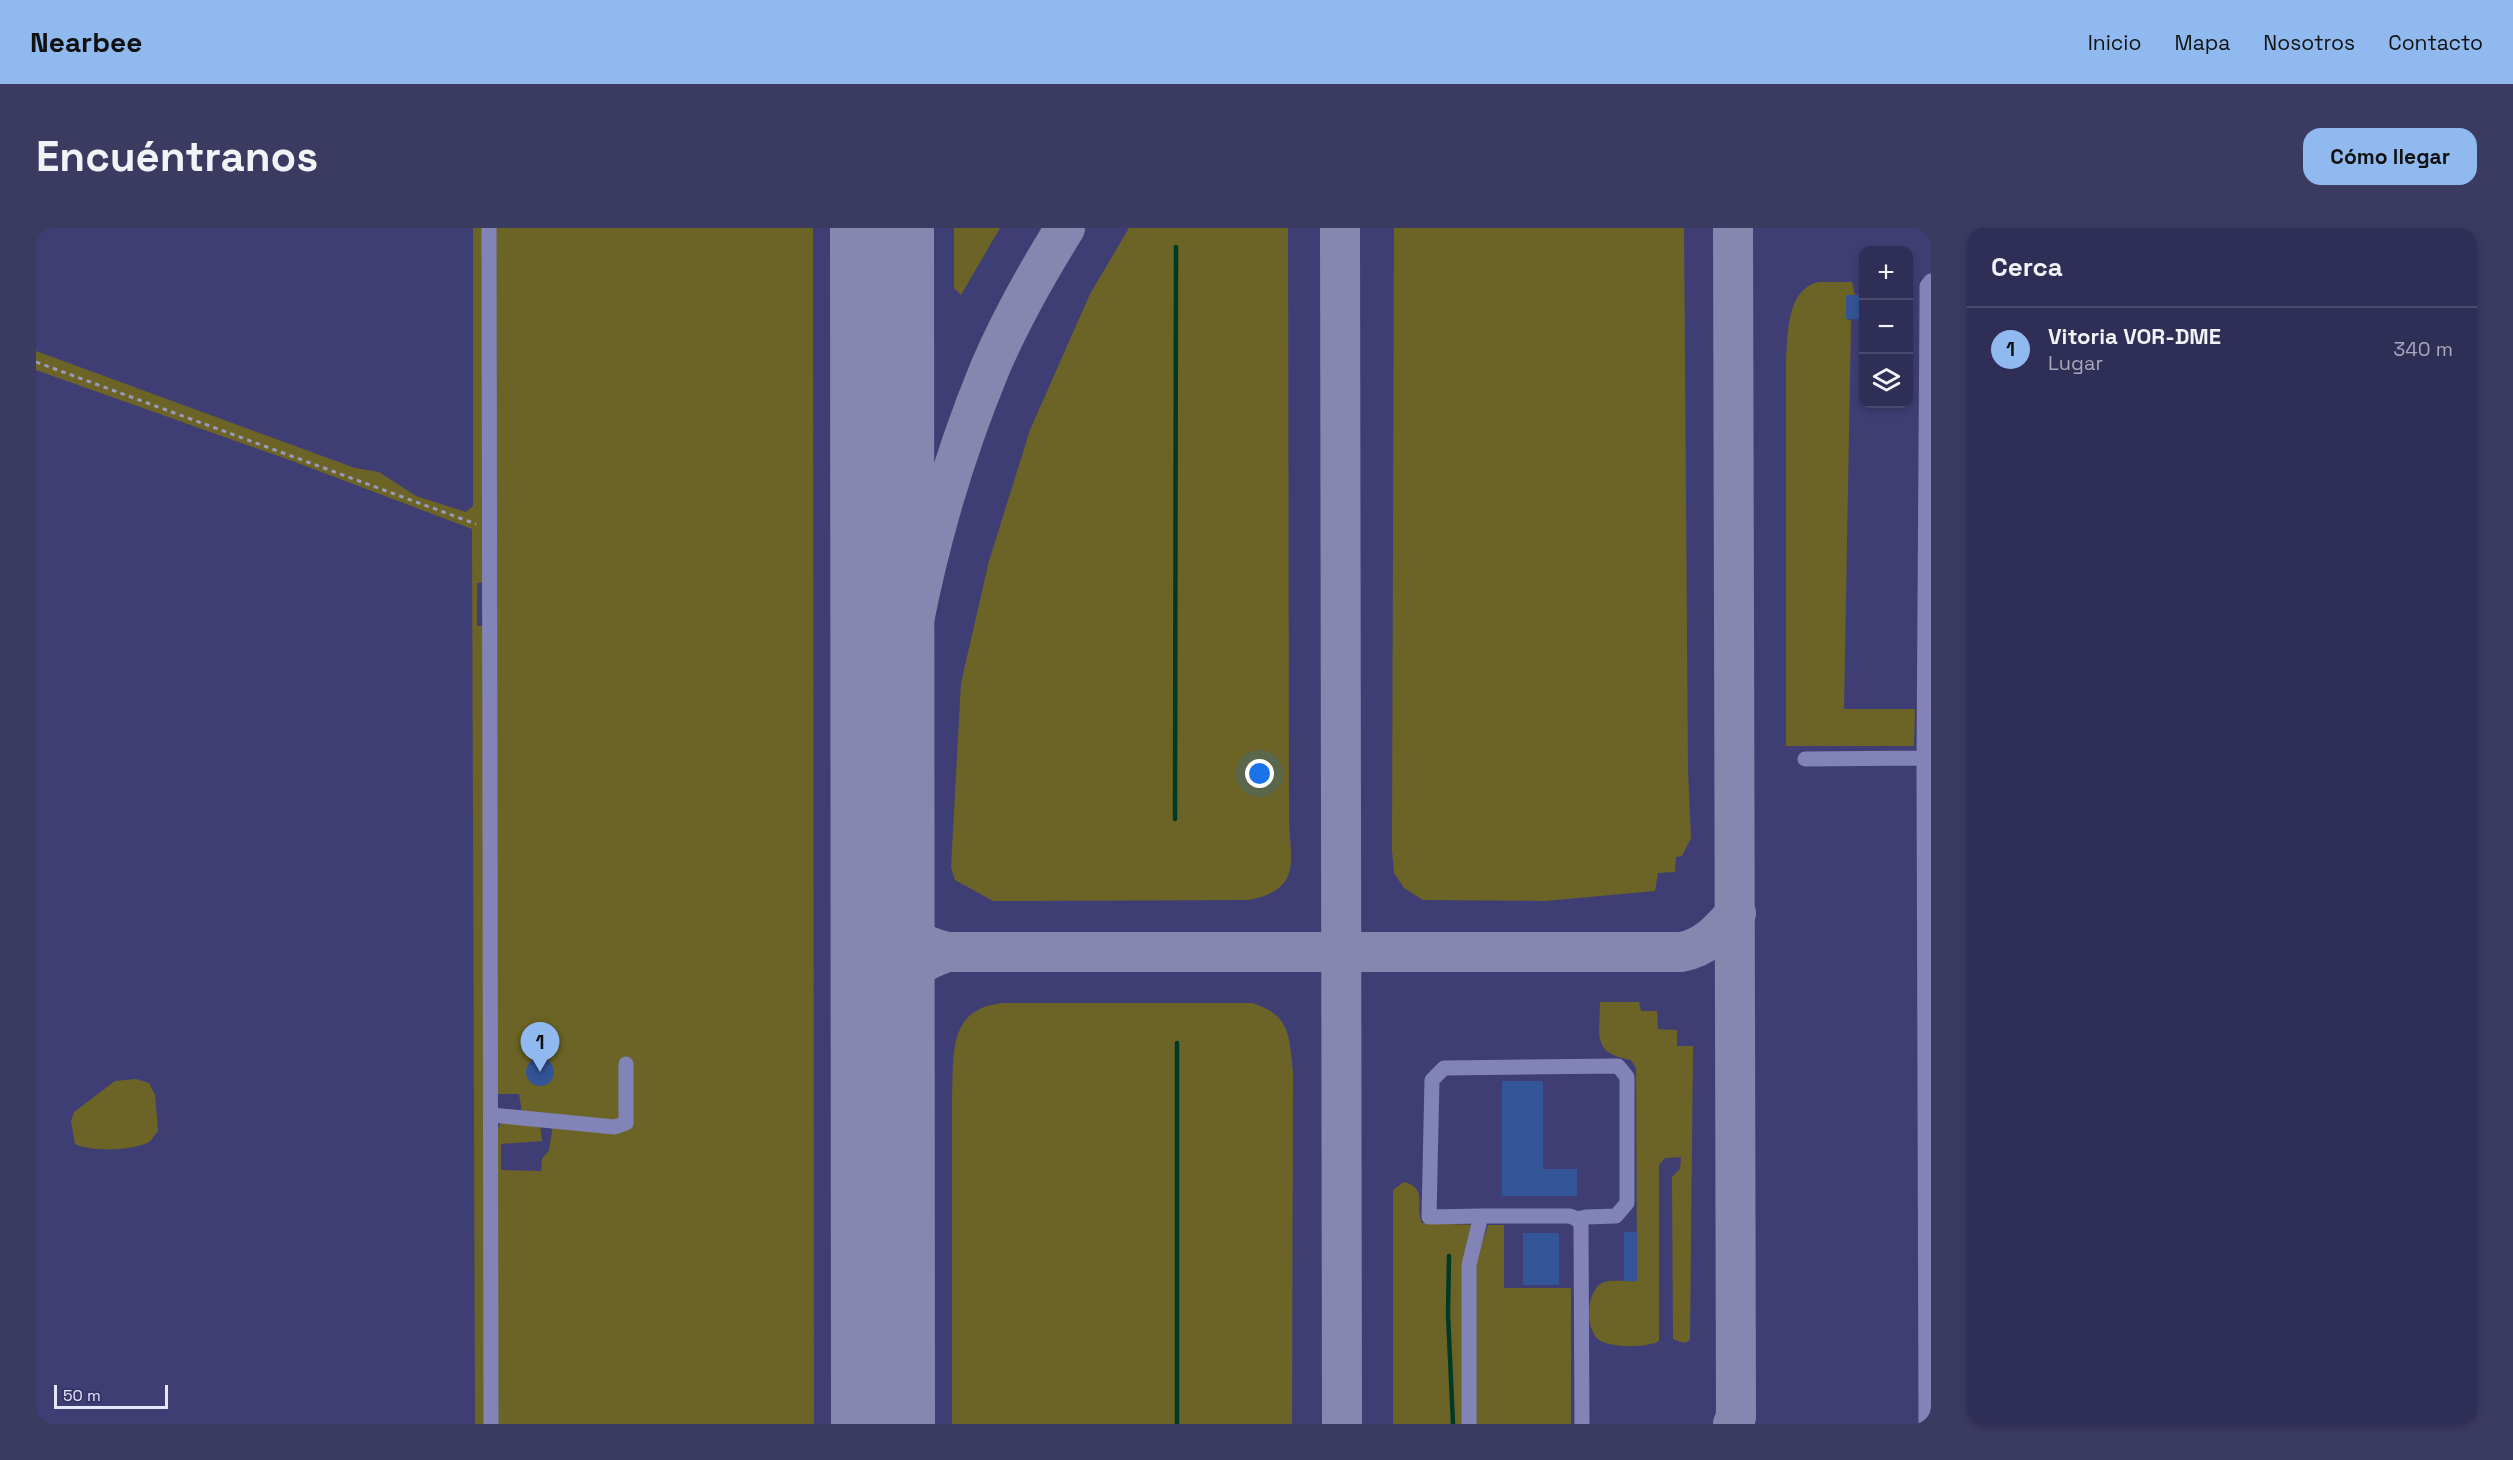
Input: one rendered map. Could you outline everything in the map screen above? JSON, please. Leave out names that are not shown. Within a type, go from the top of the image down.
[{"type":"lane","points":[[489,228],[491,1424]]},
{"type":"lane","points":[[1926,1424],[1929,1356],[1924,758],[1929,582],[1927,301],[1928,286],[1931,280]]},
{"type":"lane","points":[[1805,759],[1924,758]]},
{"type":"lane","points":[[491,1115],[615,1127],[626,1123],[626,1064]]},
{"type":"lane","points":[[1577,1219],[1616,1216],[1627,1203],[1627,1077],[1618,1066],[1444,1068],[1432,1080],[1429,1217],[1570,1216],[1577,1219],[1581,1225],[1582,1424]]},
{"type":"lane","points":[[1469,1424],[1469,1265],[1481,1216]]},
{"type":"path","points":[[36,362],[477,524]]},
{"type":"shaded area","points":[[473,228],[485,228],[485,582],[477,583],[477,626],[486,626],[486,1424],[475,1424],[472,529],[295,462],[36,370],[36,351],[355,468],[379,472],[416,496],[466,512],[473,506]]},
{"type":"shaded area","points":[[493,228],[813,228],[814,1424],[495,1424],[494,1136],[500,1124],[508,1120],[540,1124],[542,1141],[501,1144],[501,1170],[541,1171],[542,1159],[549,1150],[553,1125],[618,1132],[623,1116],[618,1121],[522,1112],[519,1094],[496,1094]]},
{"type":"shaded area","points":[[954,228],[1000,228],[961,295],[954,288]]},
{"type":"shaded area","points":[[1129,228],[1288,228],[1289,821],[1291,850],[1289,873],[1285,882],[1277,889],[1248,900],[993,901],[955,880],[951,868],[961,683],[989,561],[1030,430],[1090,294]]},
{"type":"shaded area","points":[[1394,228],[1684,228],[1688,771],[1691,838],[1682,856],[1676,857],[1675,872],[1658,873],[1655,891],[1545,901],[1423,900],[1404,888],[1394,873],[1392,850]]},
{"type":"shaded area","points":[[1819,282],[1852,282],[1855,295],[1846,318],[1851,321],[1844,709],[1915,709],[1914,746],[1786,746],[1787,339],[1791,314],[1800,294],[1808,286]]},
{"type":"shaded area","points":[[1600,1002],[1639,1002],[1641,1011],[1657,1011],[1658,1029],[1677,1030],[1677,1046],[1693,1046],[1690,1340],[1684,1343],[1673,1339],[1672,1177],[1680,1169],[1681,1157],[1665,1158],[1659,1165],[1659,1341],[1638,1346],[1611,1345],[1599,1340],[1591,1327],[1589,1309],[1598,1286],[1608,1281],[1637,1281],[1636,1068],[1631,1060],[1609,1053],[1600,1041]]},
{"type":"shaded area","points":[[1001,1003],[1252,1003],[1274,1014],[1286,1028],[1293,1072],[1292,1424],[952,1424],[954,1049],[957,1037],[968,1017],[978,1010]]},
{"type":"shaded area","points":[[136,1079],[149,1083],[155,1095],[158,1131],[150,1141],[133,1147],[112,1149],[82,1147],[75,1144],[71,1121],[74,1112],[115,1081]]},
{"type":"shaded area","points":[[1404,1182],[1412,1185],[1419,1194],[1422,1223],[1475,1225],[1464,1424],[1393,1424],[1393,1190]]},
{"type":"shaded area","points":[[1488,1225],[1504,1225],[1504,1288],[1571,1288],[1571,1424],[1475,1424],[1475,1264]]},
{"type":"building","points":[[1846,295],[1859,295],[1859,319],[1846,319]]},
{"type":"building","points":[[540,1058],[550,1062],[554,1072],[550,1082],[540,1086],[530,1082],[526,1072],[530,1062]]},
{"type":"building","points":[[1502,1081],[1543,1081],[1543,1169],[1577,1169],[1577,1196],[1502,1196]]},
{"type":"building","points":[[1624,1232],[1637,1232],[1637,1281],[1624,1281]]},
{"type":"building","points":[[1523,1233],[1559,1233],[1559,1285],[1523,1285]]},
{"type":"waterway","points":[[1175,819],[1176,247]]},
{"type":"waterway","points":[[1177,1043],[1177,1424]]},
{"type":"waterway","points":[[1449,1256],[1448,1314],[1453,1424]]},
{"type":"taxiway","points":[[1065,228],[1025,296],[990,368],[951,474],[922,581],[894,747],[883,864],[886,898],[902,927],[916,940],[947,952],[1681,952],[1705,943],[1736,913]]},
{"type":"taxiway","points":[[1340,228],[1342,1424]]},
{"type":"taxiway","points":[[1733,228],[1736,1417],[1733,1424]]},
{"type":"taxiway","points":[[882,1048],[887,1013],[896,987],[914,968],[947,952]]},
{"type":"runway","points":[[882,228],[883,1424]]},
{"type":"place","name":"Vitoria VOR-DME","points":[[540,1072]]}]
